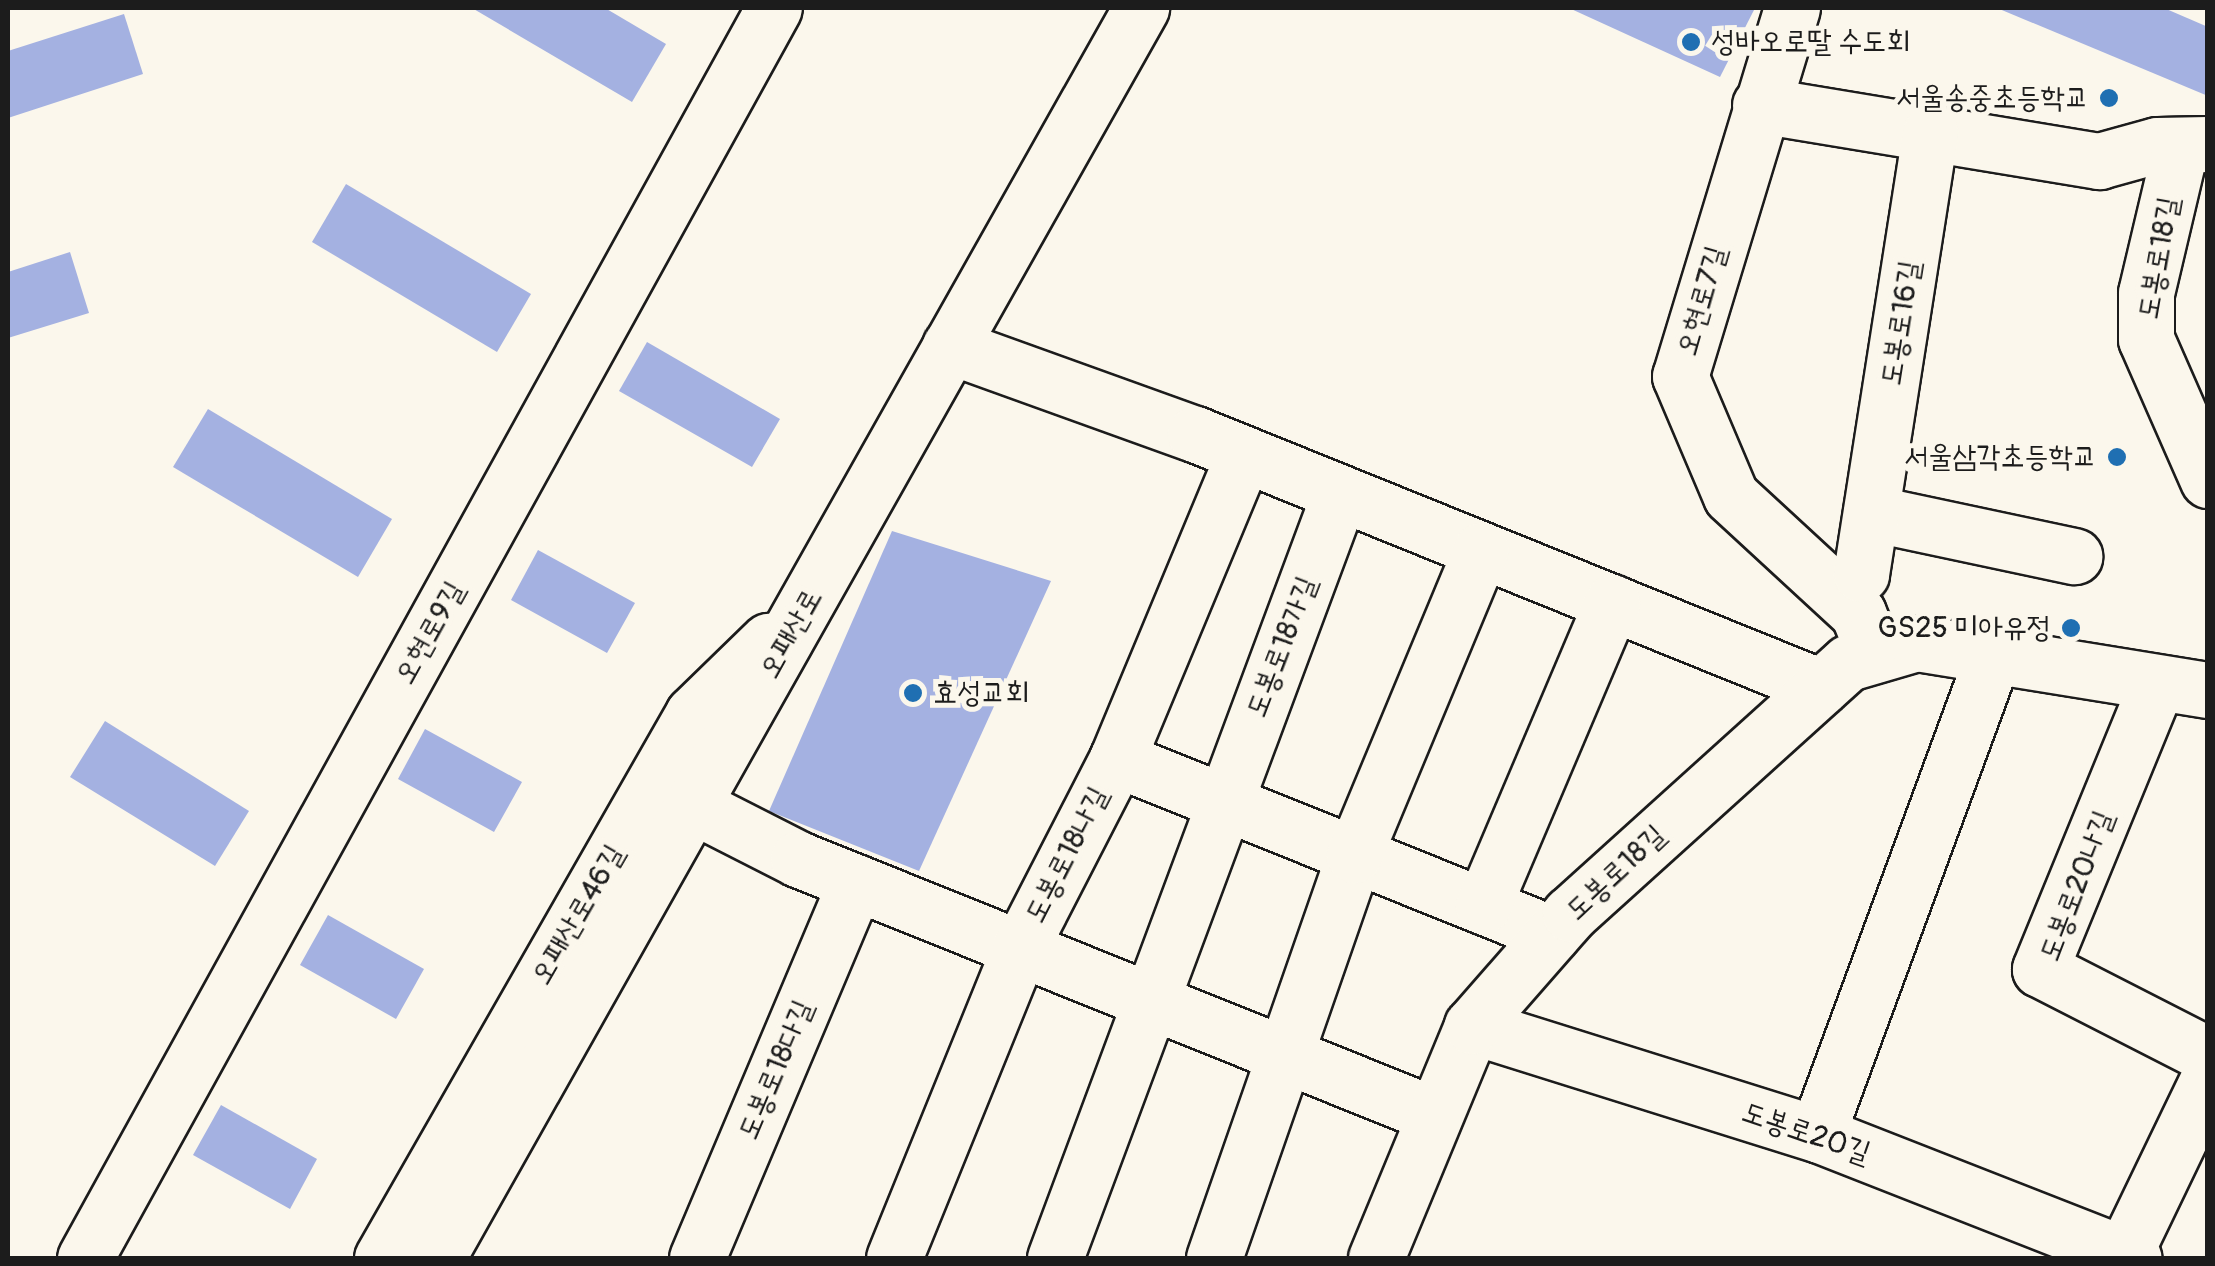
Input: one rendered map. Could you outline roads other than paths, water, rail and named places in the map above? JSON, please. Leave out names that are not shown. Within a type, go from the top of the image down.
[{"type":"street","name":"오현로9길","points":[[86,1258],[774,8]]},
{"type":"street","name":"오패산로","points":[[436,1258],[1142,8]]},
{"type":"street","name":"오현로7길","points":[[1792,8],[1680,376],[1731,496],[1858,612],[1875,655]]},
{"type":"street","points":[[1760,105],[2099,161],[2194,144]]},
{"type":"street","name":"도봉로16길","points":[[1841,596],[1861,574],[1930,133]]},
{"type":"street","name":"도봉로18길","points":[[2194,144],[2146,293],[2146,339],[2194,411],[2208,480]]},
{"type":"street","points":[[950,346],[1244,454],[1821,687]]},
{"type":"street","points":[[1116,759],[1244,454]]},
{"type":"street","name":"도봉로18가길","points":[[1224,802],[1340,493]]},
{"type":"street","points":[[1871,513],[2074,556]]},
{"type":"street","points":[[1214,1258],[1354,854],[1481,550]]},
{"type":"street","name":"오패산로46길","points":[[382,1258],[693,714],[810,600]]},
{"type":"street","points":[[1483,906],[1612,602]]},
{"type":"street","name":"도봉로18길","points":[[1384,1256],[1432,1114],[1472,1026],[1552,934],[1848,663],[1917,642],[2182,688]]},
{"type":"street","points":[[1818,1134],[1994,656]]},
{"type":"street","name":"도봉로20나길","points":[[2182,688],[2040,969],[2208,1055]]},
{"type":"street","name":"도봉로18나길","points":[[1020,948],[1116,759],[1552,934]]},
{"type":"street","points":[[1055,1258],[1154,1002],[1224,802]]},
{"type":"street","points":[[694,806],[856,882],[1432,1114]]},
{"type":"street","name":"도봉로18다길","points":[[697,1258],[856,882]]},
{"type":"street","points":[[894,1258],[1020,948]]},
{"type":"street","name":"도봉로20길","points":[[1472,1026],[1818,1134],[2127,1257]]},
{"type":"street","points":[[2127,1257],[2208,1079]]},
{"type":"place","name":"성바오로딸 수도회","points":[[1691,42]]},
{"type":"place","name":"서울송중초등학교","points":[[2109,98]]},
{"type":"place","name":"서울삼각초등학교","points":[[2117,457]]},
{"type":"place","name":"GS25 미아유정","points":[[2071,628]]},
{"type":"place","name":"효성교회","points":[[913,693]]}]
